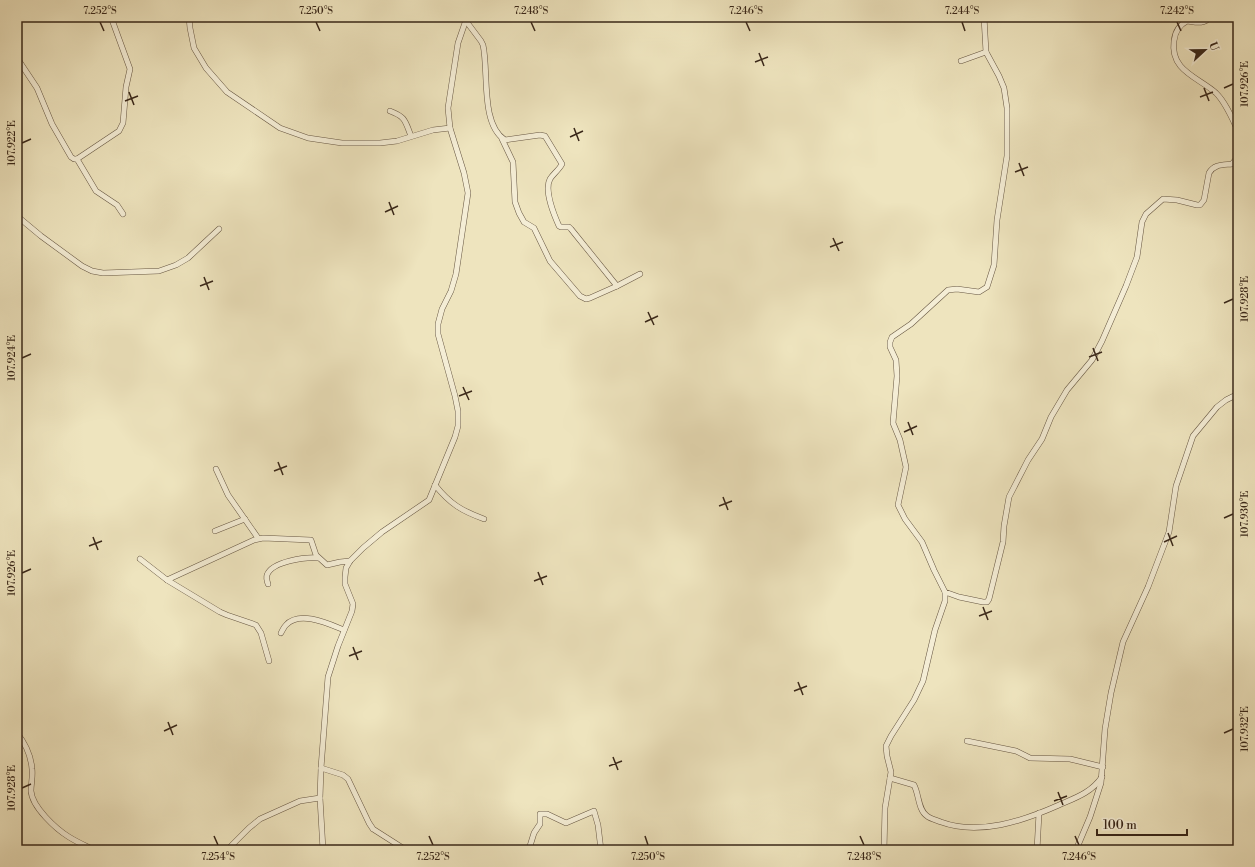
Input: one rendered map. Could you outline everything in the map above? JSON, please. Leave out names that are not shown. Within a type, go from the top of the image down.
[{"type":"street","points":[[17,58],[37,88],[56,132],[71,157],[78,159],[118,131],[123,123],[126,87],[130,69],[111,17]]},
{"type":"street","points":[[189,17],[194,48],[206,68],[227,92],[280,128],[308,138],[342,142],[380,143],[433,130],[450,128]]},
{"type":"street","points":[[884,850],[884,824],[891,770],[886,746],[914,700],[923,681],[935,630],[945,600],[945,592],[922,542],[905,519],[898,505],[906,467],[900,440],[893,423],[897,376],[896,360],[890,347],[890,342],[892,337],[911,324],[948,290],[957,289],[979,292],[987,287],[994,265],[997,220],[1007,156],[1007,108],[1004,88],[986,52],[984,17]]},
{"type":"street","points":[[1210,17],[1204,22],[1195,23],[1187,21],[1182,24],[1174,35],[1173,48],[1179,66],[1191,77],[1216,94],[1226,107],[1238,131]]},
{"type":"street","points":[[323,850],[320,798],[328,678],[352,611],[353,604],[345,584],[346,568],[350,561],[363,548],[382,532],[429,500],[455,437],[458,426],[455,396],[438,334],[438,324],[442,309],[451,291],[456,274],[468,193],[464,173],[450,128],[448,108],[458,43],[467,19]]},
{"type":"street","points":[[467,19],[483,45],[488,105],[492,122],[513,162],[516,207],[524,222],[534,228],[550,261],[580,296],[584,298],[590,298],[640,274]]},
{"type":"street","points":[[961,61],[986,52]]},
{"type":"street","points":[[390,110],[404,119],[411,136]]},
{"type":"street","points":[[501,138],[505,140],[540,135],[545,136],[562,164],[551,177],[547,185],[548,195],[559,226],[561,228],[569,227],[571,229],[617,286]]},
{"type":"street","points":[[945,592],[959,597],[983,602],[987,602],[989,599],[1003,542],[1009,497],[1028,460],[1042,439],[1051,417],[1067,390],[1092,360],[1102,341],[1137,257],[1142,222],[1146,214],[1160,201],[1166,199],[1181,200],[1200,205],[1204,200],[1211,169],[1216,166],[1232,164],[1238,157]]},
{"type":"street","points":[[78,159],[96,191],[113,202],[120,208],[123,214]]},
{"type":"street","points":[[17,216],[41,236],[82,266],[92,271],[103,273],[159,271],[176,265],[188,258],[219,228]]},
{"type":"street","points":[[1076,850],[1090,817],[1102,777],[1105,729],[1111,693],[1123,642],[1148,587],[1169,532],[1176,486],[1193,436],[1217,407],[1226,400],[1238,394]]},
{"type":"street","points":[[216,469],[228,495],[258,538]]},
{"type":"street","points":[[435,485],[446,498],[462,510],[484,518]]},
{"type":"street","points":[[215,531],[244,519]]},
{"type":"street","points":[[168,580],[258,538],[310,540],[318,558],[327,565],[350,561]]},
{"type":"street","points":[[268,584],[266,578],[267,574],[277,566],[304,558],[318,558]]},
{"type":"street","points":[[140,559],[168,580],[227,615],[256,625],[261,633],[269,661]]},
{"type":"street","points":[[281,633],[289,622],[306,618],[344,630]]},
{"type":"street","points":[[17,733],[24,743],[28,753],[32,770],[32,797],[38,807],[66,835],[94,850]]},
{"type":"street","points":[[967,741],[1018,752],[1030,758],[1077,760],[1103,767]]},
{"type":"street","points":[[321,768],[343,775],[348,779],[373,829],[406,850]]},
{"type":"street","points":[[890,778],[914,785],[922,809],[926,816],[954,826],[1006,824],[1039,813],[1086,793],[1092,789],[1102,777]]},
{"type":"street","points":[[227,850],[248,828],[260,819],[300,801],[320,798]]},
{"type":"street","points":[[525,850],[530,846],[534,833],[540,824],[540,814],[546,814],[566,823],[594,811],[598,824],[601,850]]},
{"type":"street","points":[[1037,850],[1039,813]]}]
